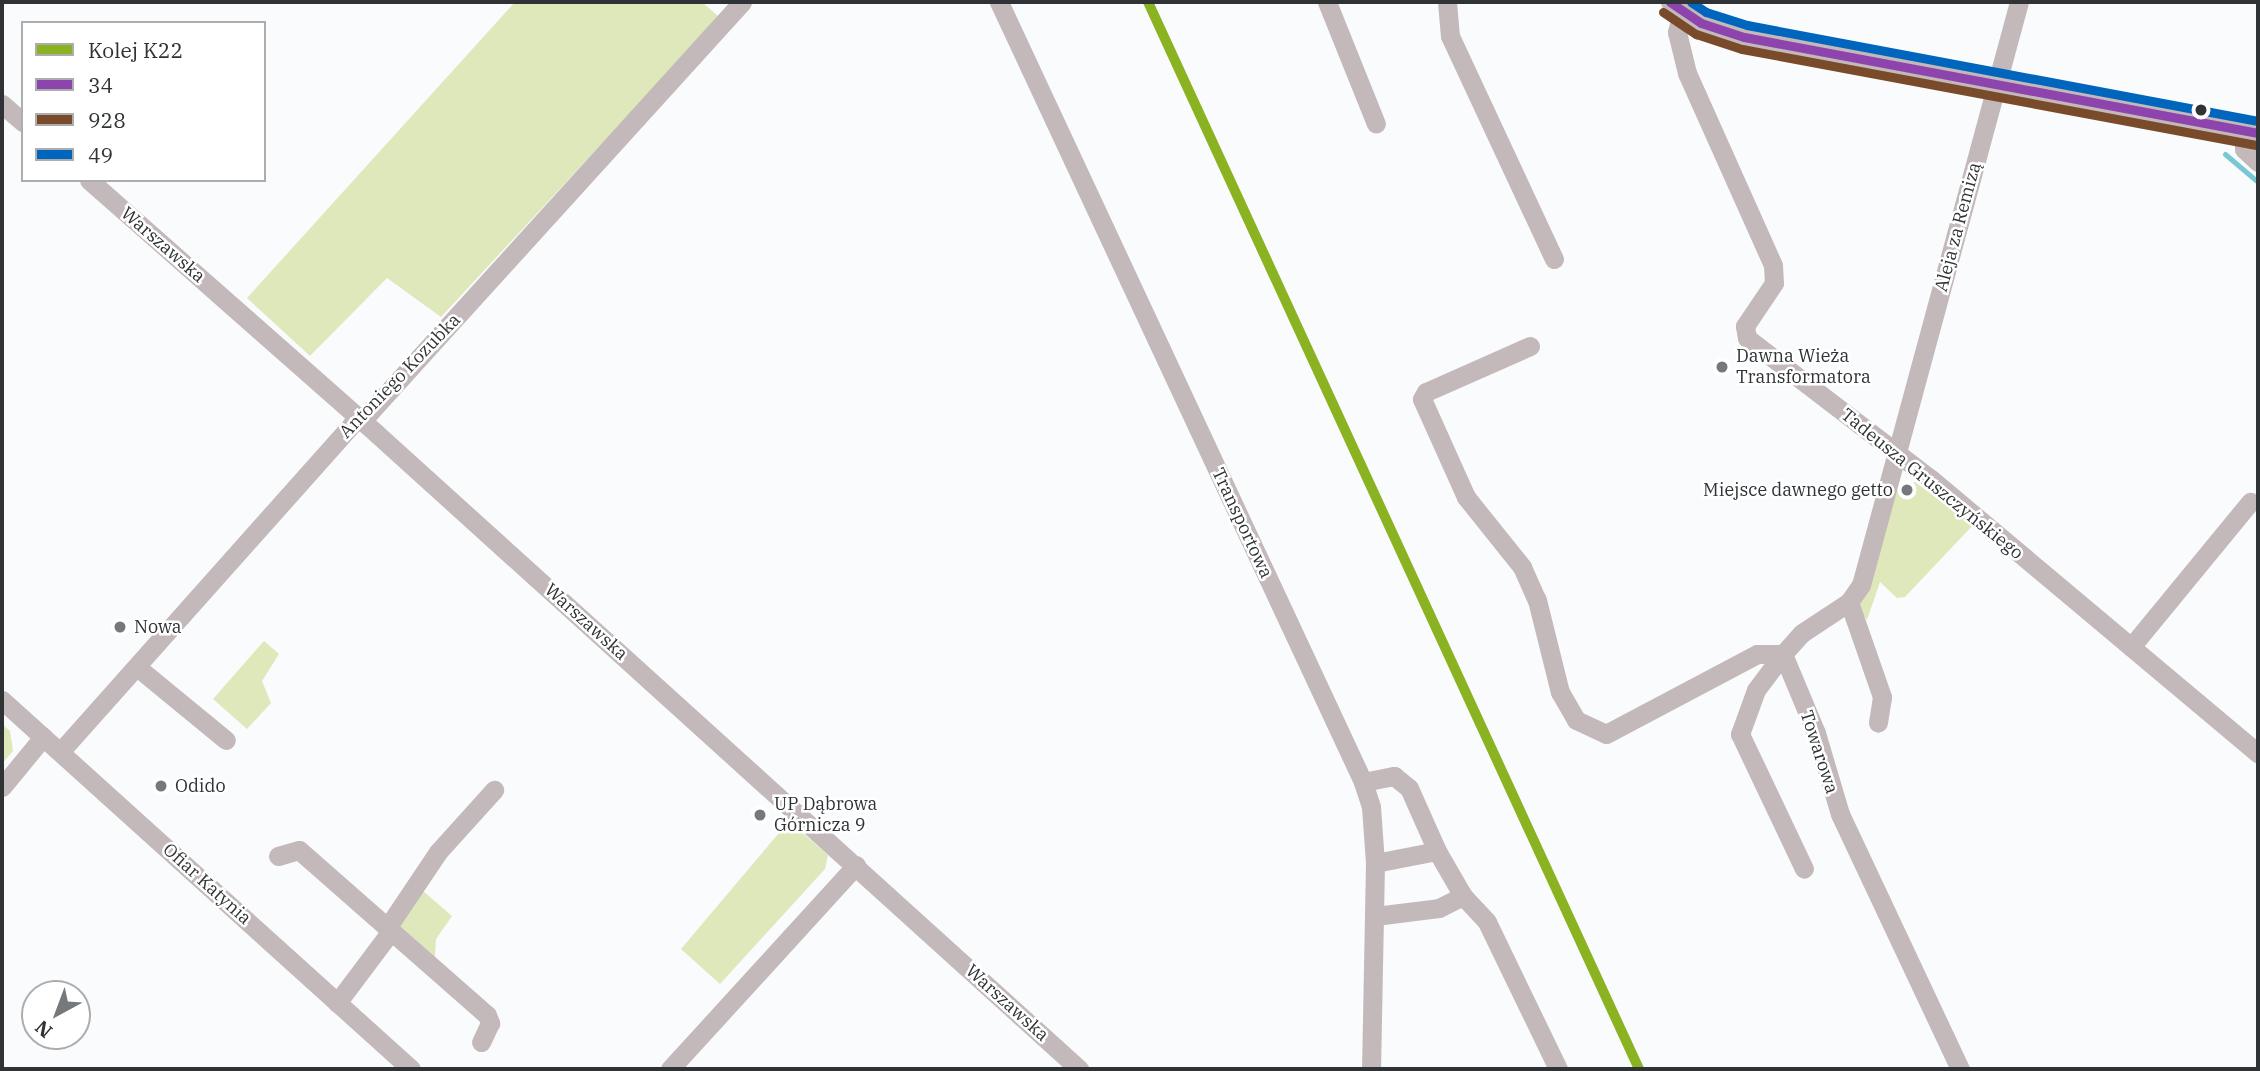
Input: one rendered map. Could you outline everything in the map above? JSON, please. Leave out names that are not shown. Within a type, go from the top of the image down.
[{"type":"street","name":"Antoniego Kozubka","points":[[61,752],[360,419],[742,2]]},
{"type":"street","name":"Transportowa","points":[[999,2],[1363,782],[1371,807],[1375,863],[1371,1069]]},
{"type":"street","points":[[1327,2],[1376,124]]},
{"type":"street","points":[[1447,2],[1450,36],[1554,258]]},
{"type":"street","name":"Aleja za Remizą","points":[[1897,453],[2019,2]]},
{"type":"street","points":[[1676,7],[1744,37],[2251,132],[2244,149],[2258,162]]},
{"type":"street","name":"Tadeusza Gruszczyńskiego","points":[[1676,7],[1677,32],[1687,73],[1773,265],[1774,283],[1745,326],[1747,338],[1897,453],[2258,753]]},
{"type":"street","points":[[2,104],[21,120]]},
{"type":"street","name":"Warszawska","points":[[91,182],[360,419],[1079,1069]]},
{"type":"street","points":[[1530,346],[1426,392],[1422,399],[1466,497],[1522,567],[1536,600],[1560,692],[1576,720],[1606,734],[1757,654],[1783,654]]},
{"type":"street","points":[[1804,869],[1740,734],[1756,690],[1783,654],[1797,638],[1849,602],[1863,578],[1897,453]]},
{"type":"street","points":[[2131,647],[2250,502]]},
{"type":"street","points":[[1849,602],[1882,696],[1878,723]]},
{"type":"street","name":"Towarowa","points":[[1783,654],[1814,727],[1840,814],[1960,1069]]},
{"type":"street","points":[[137,667],[226,740]]},
{"type":"street","name":"Ofiar Katynia","points":[[2,700],[411,1069]]},
{"type":"street","points":[[2,788],[44,737]]},
{"type":"street","points":[[1363,782],[1394,776],[1409,788],[1437,851],[1463,896],[1487,922],[1558,1069]]},
{"type":"street","points":[[337,1003],[389,930],[439,852],[494,790]]},
{"type":"street","points":[[278,856],[299,850],[487,1015],[490,1023],[481,1042]]},
{"type":"street","points":[[1375,863],[1437,851]]},
{"type":"street","points":[[670,1069],[856,865]]},
{"type":"street","points":[[1375,916],[1439,908],[1463,896]]},
{"type":"green space","points":[[515,2],[702,2],[719,17],[441,317],[387,278],[310,356],[247,298]]},
{"type":"green space","points":[[1915,482],[1973,525],[1905,597],[1897,598],[1880,582],[1867,620],[1856,606],[1892,498],[1900,485]]},
{"type":"green space","points":[[264,641],[279,654],[262,681],[271,703],[247,729],[213,699]]},
{"type":"green space","points":[[2,724],[10,731],[13,751],[2,764]]},
{"type":"green space","points":[[789,821],[828,855],[825,869],[720,984],[681,949]]},
{"type":"green space","points":[[423,891],[452,916],[436,939],[435,957],[400,926]]},
{"type":"waterway","points":[[2225,154],[2258,182]]},
{"type":"rail line","name":"K22","points":[[1148,2],[1639,1069]]},
{"type":"transit line","name":"34","points":[[1670,2],[1701,23],[1744,37],[2258,133]]},
{"type":"transit line","name":"49","points":[[1691,2],[1706,12],[1747,25],[2258,121]]},
{"type":"transit line","name":"928","points":[[1663,12],[1696,34],[1742,49],[2256,145]]},
{"type":"place","name":"Dawna Wieża Transformatora","points":[[1722,367]]},
{"type":"place","name":"Miejsce dawnego getto","points":[[1907,490]]},
{"type":"place","name":"Nowa","points":[[120,627]]},
{"type":"place","name":"Odido","points":[[161,786]]},
{"type":"place","name":"UP Dąbrowa Górnicza 9","points":[[760,815]]}]
